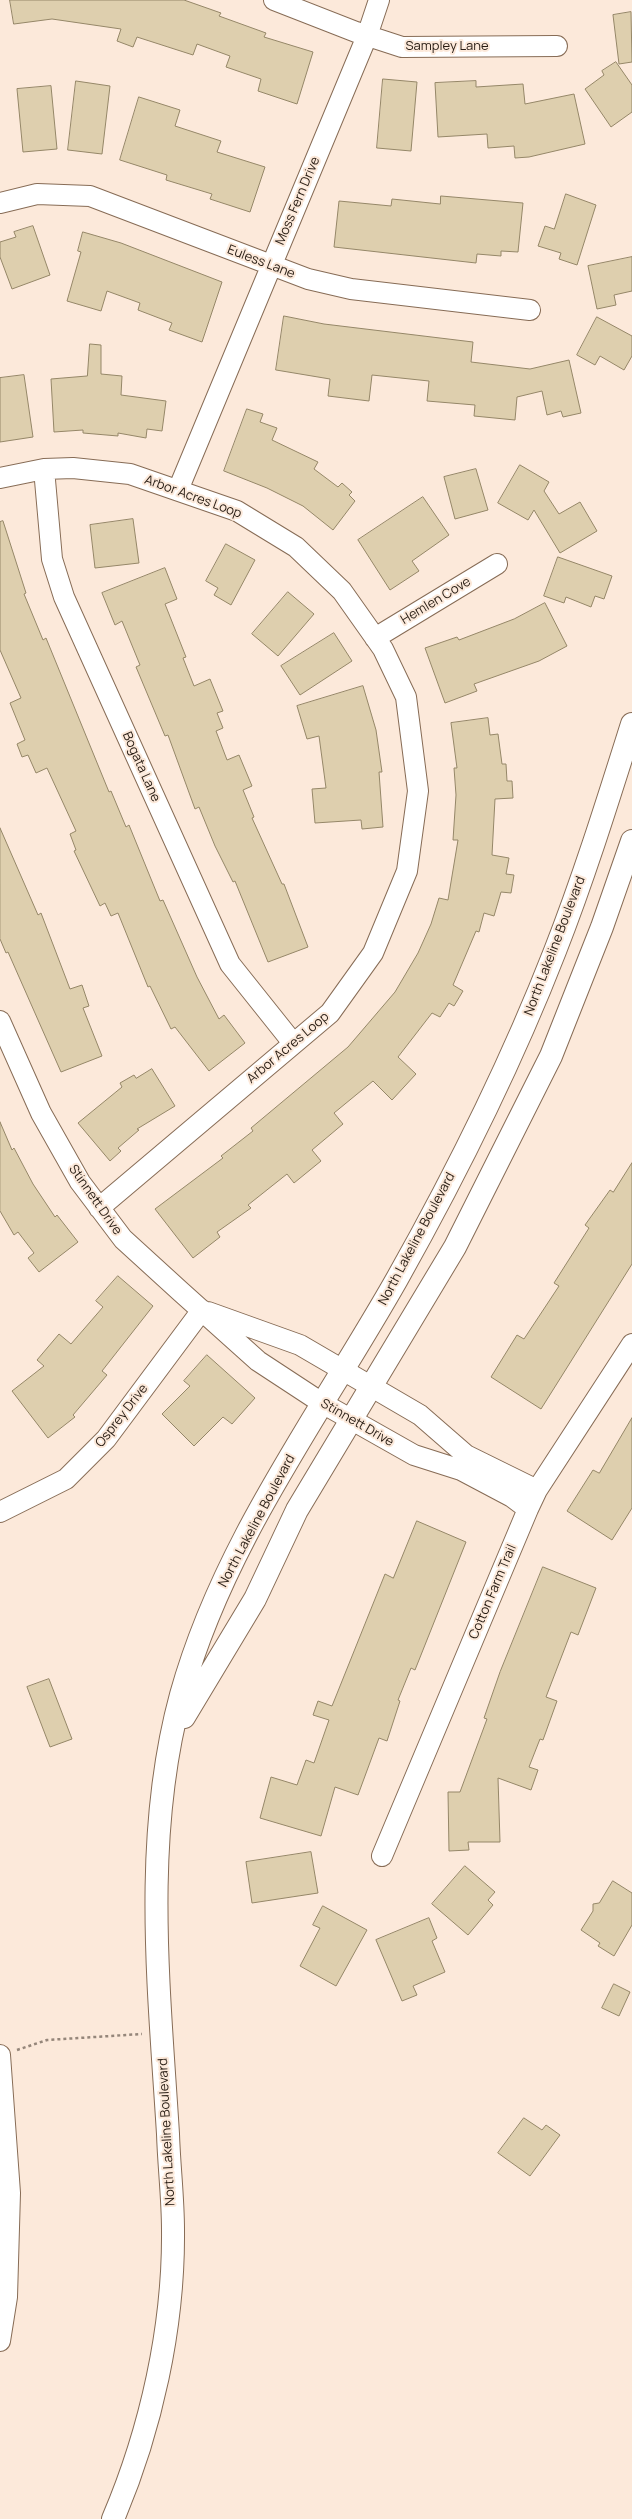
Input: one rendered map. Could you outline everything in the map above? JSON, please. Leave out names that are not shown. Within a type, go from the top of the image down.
[{"type":"street","name":"Sampley Lane","points":[[274,0],[367,36],[402,47],[557,46]]},
{"type":"street","name":"Moss Fern Drive","points":[[178,490],[367,36],[379,0]]},
{"type":"street","name":"Euless Lane","points":[[0,203],[37,194],[90,196],[308,279],[351,289],[530,310]]},
{"type":"street","name":"Arbor Acres Loop","points":[[0,478],[44,469],[74,468],[130,474],[237,512],[296,547],[342,591],[375,638],[406,697],[418,791],[407,871],[374,953],[330,1013],[100,1208]]},
{"type":"street","name":"Bogata Lane","points":[[44,469],[52,559],[64,597],[230,964],[293,1043]]},
{"type":"street","name":"Hemlen Cove","points":[[375,638],[497,564]]},
{"type":"street","name":"North Lakeline Boulevard","points":[[113,2519],[128,2484],[149,2410],[164,2341],[170,2286],[173,2230],[156,1934],[157,1846],[172,1738],[182,1694],[205,1626],[230,1569],[322,1403],[397,1279],[486,1110],[521,1034],[556,951],[592,851],[632,724]]},
{"type":"street","name":"North Lakeline Boulevard","points":[[172,1738],[255,1599],[297,1510],[350,1420],[373,1386],[455,1247],[551,1056],[602,927],[632,841]]},
{"type":"street","name":"Stinnett Drive","points":[[0,1021],[41,1113],[80,1182],[123,1239],[258,1361],[350,1420],[414,1455],[462,1470],[528,1509]]},
{"type":"street","name":"Stinnett Drive","points":[[202,1310],[300,1345],[342,1370],[373,1386],[420,1415],[466,1455],[537,1490]]},
{"type":"street","name":"Osprey Drive","points":[[0,1512],[66,1479],[106,1440],[202,1310]]},
{"type":"street","name":"Cotton Farm Trail","points":[[382,1856],[537,1490],[632,1344]]},
{"type":"street","points":[[0,2055],[10,2193],[0,2341]]},
{"type":"path","points":[[0,2055],[47,2040],[142,2034]]},
{"type":"building","points":[[10,0],[184,0],[221,13],[219,16],[266,33],[264,37],[313,52],[297,104],[258,91],[261,79],[226,67],[230,56],[197,44],[193,55],[137,37],[133,47],[117,41],[121,29],[52,19],[14,24]]},
{"type":"building","points":[[631,12],[632,62],[619,64],[613,15]]},
{"type":"building","points":[[616,62],[632,85],[632,112],[611,127],[585,89],[604,75],[602,71]]},
{"type":"building","points":[[383,79],[417,82],[411,151],[377,148]]},
{"type":"building","points":[[76,81],[110,86],[102,154],[68,150]]},
{"type":"building","points":[[476,81],[476,87],[523,84],[525,104],[574,94],[585,144],[529,157],[515,158],[514,146],[488,148],[487,134],[438,137],[435,83]]},
{"type":"building","points":[[51,86],[57,149],[23,152],[17,89]]},
{"type":"building","points":[[139,97],[180,110],[175,126],[221,141],[217,152],[265,167],[250,212],[210,199],[212,194],[166,180],[167,175],[120,160]]},
{"type":"building","points":[[566,194],[596,205],[577,265],[559,259],[561,253],[538,246],[545,226],[554,229]]},
{"type":"building","points":[[441,196],[523,203],[518,252],[501,251],[501,256],[477,254],[476,263],[334,247],[339,201],[391,206],[392,199],[440,204]]},
{"type":"building","points":[[33,226],[50,275],[12,289],[0,257],[0,242],[16,237],[14,232]]},
{"type":"building","points":[[83,232],[121,243],[222,282],[202,342],[169,330],[172,323],[138,310],[140,303],[107,291],[101,311],[67,301],[81,252],[78,251]]},
{"type":"building","points":[[632,257],[632,291],[614,295],[616,305],[597,309],[588,266]]},
{"type":"building","points":[[284,316],[324,324],[473,342],[471,362],[530,369],[569,360],[581,413],[563,417],[561,411],[547,415],[542,391],[517,397],[515,420],[474,416],[475,405],[427,401],[429,381],[372,375],[369,401],[328,396],[330,379],[276,370]]},
{"type":"building","points":[[597,317],[632,336],[632,356],[624,370],[600,356],[595,365],[577,355]]},
{"type":"building","points":[[90,344],[101,345],[101,374],[122,376],[121,395],[166,401],[162,431],[147,429],[146,438],[118,433],[118,436],[83,433],[83,430],[54,432],[51,379],[87,376]]},
{"type":"building","points":[[24,375],[33,437],[0,442],[0,378]]},
{"type":"building","points":[[247,409],[263,414],[260,422],[277,428],[272,440],[318,462],[314,469],[338,487],[342,483],[352,492],[349,495],[355,501],[333,530],[303,506],[267,488],[224,471]]},
{"type":"building","points":[[520,465],[549,482],[544,491],[559,514],[580,502],[597,531],[560,553],[534,510],[528,520],[498,503]]},
{"type":"building","points":[[476,469],[488,510],[455,519],[444,477]]},
{"type":"building","points":[[423,497],[449,535],[412,561],[419,571],[390,590],[358,540]]},
{"type":"building","points":[[133,519],[139,563],[95,568],[90,525]]},
{"type":"building","points":[[3,521],[26,593],[24,594],[43,640],[46,638],[109,792],[111,791],[126,827],[129,825],[160,901],[163,900],[197,977],[219,1019],[224,1015],[245,1043],[209,1071],[175,1027],[171,1029],[150,986],[148,987],[118,913],[111,916],[105,903],[100,906],[74,851],[76,850],[70,834],[76,831],[47,768],[36,773],[28,755],[22,757],[17,744],[25,740],[10,703],[21,698],[0,650],[0,522]]},
{"type":"building","points":[[226,544],[255,560],[231,605],[214,595],[218,588],[206,581]]},
{"type":"building","points":[[558,557],[612,576],[604,599],[595,596],[591,607],[566,597],[564,603],[544,596]]},
{"type":"building","points":[[165,568],[177,599],[165,604],[186,657],[183,658],[194,686],[210,679],[223,711],[217,713],[223,728],[216,731],[227,760],[239,755],[252,786],[243,790],[254,817],[252,818],[282,884],[284,884],[308,947],[268,962],[235,881],[233,882],[215,846],[199,807],[195,809],[168,735],[165,736],[136,667],[140,665],[122,621],[115,625],[102,593]]},
{"type":"building","points":[[288,592],[314,614],[278,656],[252,634]]},
{"type":"building","points":[[545,603],[567,646],[539,661],[474,684],[477,691],[445,703],[425,648],[457,637],[459,640],[514,619]]},
{"type":"building","points":[[334,633],[352,661],[300,695],[281,666]]},
{"type":"building","points":[[363,686],[376,730],[382,772],[379,772],[383,827],[362,829],[361,820],[315,823],[312,789],[326,788],[319,736],[307,739],[297,706]]},
{"type":"building","points":[[488,718],[490,735],[498,734],[502,764],[506,764],[507,781],[512,781],[513,798],[495,799],[492,855],[509,858],[506,874],[514,875],[511,893],[501,892],[494,916],[484,913],[479,932],[476,931],[453,985],[463,991],[454,1006],[449,1003],[440,1017],[432,1013],[398,1057],[416,1074],[392,1100],[373,1081],[334,1113],[343,1124],[312,1150],[321,1161],[294,1183],[287,1174],[248,1205],[251,1208],[217,1232],[220,1237],[193,1258],[155,1209],[223,1158],[221,1156],[253,1131],[251,1128],[348,1047],[395,992],[418,953],[431,924],[439,898],[448,900],[458,840],[453,840],[456,795],[454,768],[457,768],[451,723]]},
{"type":"building","points":[[0,828],[38,915],[41,913],[70,989],[82,985],[89,1006],[83,1008],[102,1056],[61,1072],[8,952],[6,953],[0,939]]},
{"type":"building","points":[[152,1069],[175,1106],[137,1129],[139,1130],[118,1148],[121,1151],[110,1161],[78,1123],[122,1087],[120,1083],[134,1075],[136,1078]]},
{"type":"building","points":[[0,1122],[12,1150],[14,1148],[33,1184],[55,1217],[57,1215],[78,1242],[39,1272],[28,1258],[34,1253],[18,1232],[14,1235],[0,1211]]},
{"type":"building","points":[[632,1163],[632,1264],[541,1409],[491,1377],[517,1335],[524,1339],[559,1286],[554,1283],[589,1228],[585,1225],[610,1190],[613,1192]]},
{"type":"building","points":[[118,1276],[153,1306],[102,1371],[107,1375],[73,1415],[75,1417],[48,1438],[12,1391],[44,1366],[37,1360],[59,1334],[71,1344],[103,1307],[96,1301]]},
{"type":"building","points":[[207,1355],[255,1398],[232,1424],[223,1417],[194,1446],[162,1414],[190,1386],[184,1381]]},
{"type":"building","points":[[632,1418],[632,1508],[612,1540],[567,1511],[593,1470],[599,1473]]},
{"type":"building","points":[[417,1521],[466,1542],[415,1670],[411,1668],[398,1700],[400,1701],[387,1741],[379,1738],[358,1795],[335,1787],[321,1836],[260,1818],[271,1777],[297,1785],[306,1760],[314,1763],[329,1720],[313,1715],[318,1701],[332,1706],[385,1574],[393,1578]]},
{"type":"building","points":[[543,1567],[596,1588],[578,1635],[571,1632],[546,1697],[557,1701],[543,1740],[540,1739],[529,1767],[538,1770],[531,1790],[498,1778],[500,1842],[468,1842],[469,1850],[449,1851],[448,1792],[460,1792],[487,1719],[484,1718],[500,1672]]},
{"type":"building","points":[[49,1679],[72,1739],[50,1747],[27,1687]]},
{"type":"building","points":[[311,1852],[318,1893],[252,1903],[246,1862]]},
{"type":"building","points":[[465,1866],[495,1892],[488,1900],[493,1905],[468,1935],[432,1904]]},
{"type":"building","points":[[613,1881],[632,1893],[632,1925],[614,1956],[598,1946],[600,1943],[581,1930],[593,1911],[593,1904],[599,1903]]},
{"type":"building","points":[[323,1906],[367,1930],[336,1986],[300,1966],[320,1928],[313,1925]]},
{"type":"building","points":[[429,1918],[437,1938],[432,1941],[445,1972],[413,1986],[417,1995],[402,2001],[376,1940]]},
{"type":"building","points":[[614,1984],[630,1992],[619,2016],[602,2008]]},
{"type":"building","points":[[524,2118],[542,2130],[546,2125],[560,2135],[530,2176],[498,2153]]}]
